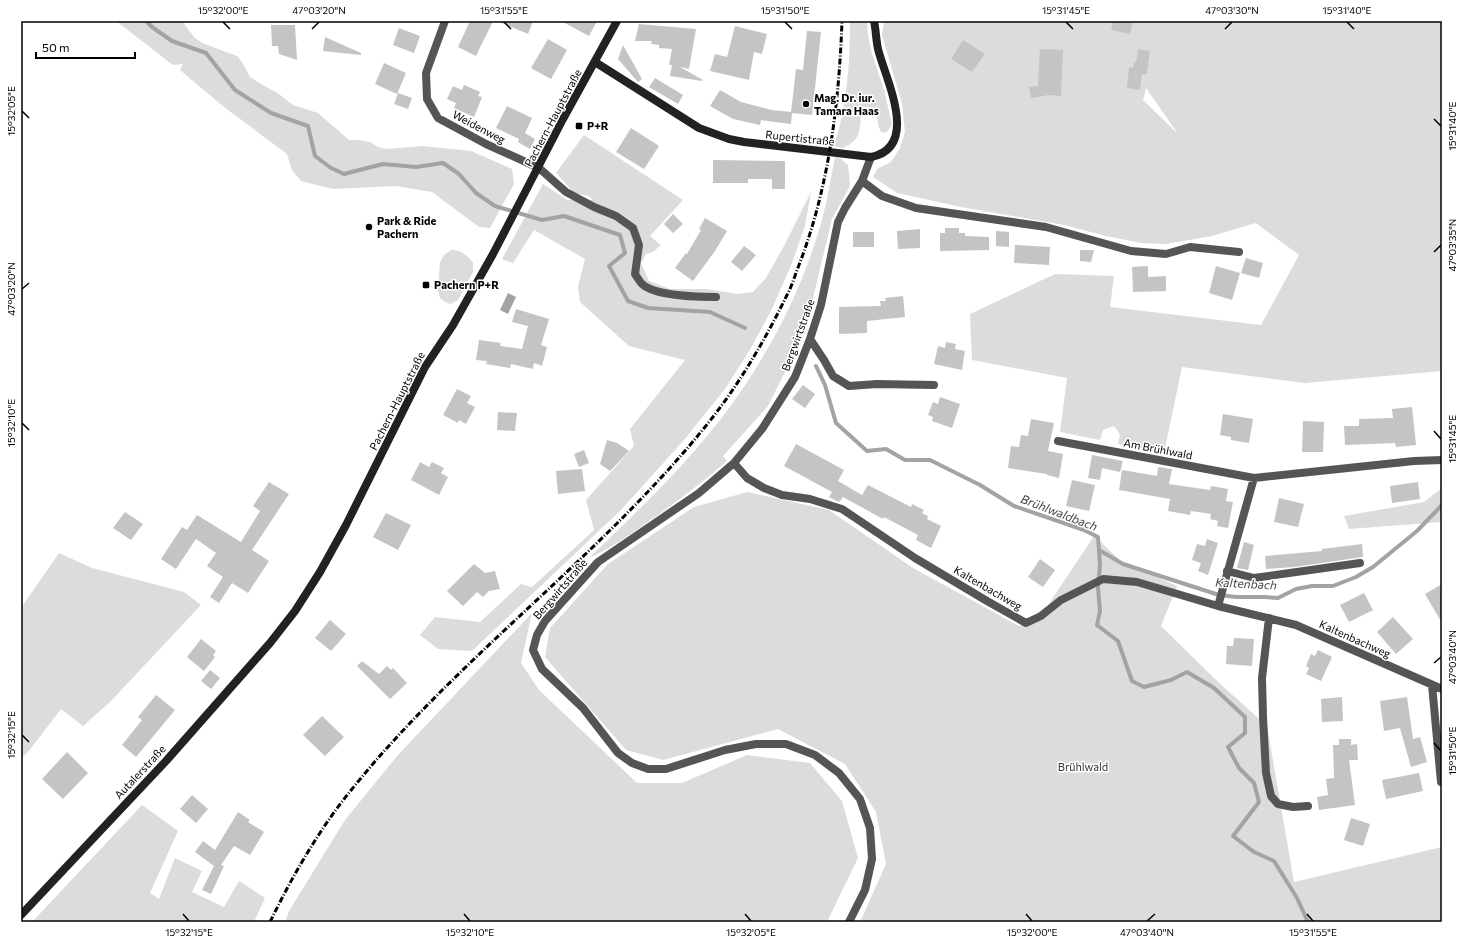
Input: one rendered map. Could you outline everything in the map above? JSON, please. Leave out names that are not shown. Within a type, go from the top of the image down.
[{"type":"main road","name":"Pachern-Hauptstraße","points":[[271,641],[294,612],[320,572],[350,518],[425,367],[453,326],[506,230],[617,21]]},
{"type":"main road","points":[[871,157],[882,153],[889,147],[895,140],[898,130],[898,119],[895,105],[878,48],[874,21]]},
{"type":"main road","name":"Rupertistraße","points":[[595,62],[699,128],[713,134],[744,142],[871,157]]},
{"type":"main road","name":"Autalerstraße","points":[[21,915],[166,761],[271,641]]},
{"type":"street","name":"Weidenweg","points":[[445,21],[426,73],[427,99],[438,118],[486,144],[539,168],[566,192],[616,216],[633,228],[639,245],[635,274],[643,285],[656,291],[680,296],[716,297]]},
{"type":"street","name":"Bergwirtstraße","points":[[849,922],[865,890],[872,859],[870,828],[860,799],[839,773],[815,755],[786,744],[756,744],[725,750],[666,769],[648,769],[632,763],[618,753],[583,708],[542,669],[533,650],[537,635],[545,621],[598,562],[699,493],[734,463],[762,429],[795,377],[810,339],[821,305],[838,222],[844,208],[862,182],[871,157]]},
{"type":"street","points":[[862,182],[882,196],[916,208],[1046,227],[1131,251],[1166,254],[1190,247],[1239,252]]},
{"type":"street","points":[[810,339],[833,376],[849,386],[878,384],[934,385]]},
{"type":"street","name":"Am Brühlwald","points":[[1058,441],[1254,478],[1414,461],[1442,460]]},
{"type":"street","name":"Kaltenbachweg","points":[[734,463],[747,478],[764,488],[782,495],[810,499],[842,510],[921,562],[1026,623],[1041,616],[1061,600],[1103,579],[1136,582],[1218,606],[1296,625],[1442,689]]},
{"type":"street","points":[[1218,606],[1254,478]]},
{"type":"street","points":[[1227,571],[1254,578],[1360,563]]},
{"type":"street","points":[[1269,618],[1262,678],[1266,773],[1271,796],[1278,804],[1293,807],[1308,806]]},
{"type":"street","points":[[1432,684],[1441,782]]},
{"type":"green space","points":[[116,21],[182,21],[194,37],[202,43],[237,56],[250,77],[279,94],[293,105],[318,113],[349,140],[370,142],[378,147],[386,149],[423,146],[471,151],[512,169],[514,184],[490,228],[479,227],[432,192],[396,186],[333,189],[301,181],[292,170],[287,154],[224,107],[180,70],[183,64],[173,65]]},
{"type":"green space","points":[[850,21],[867,21],[869,39],[892,124],[887,132],[882,133],[879,128],[875,108],[862,107],[857,137],[849,145],[842,148],[834,146],[842,116],[847,85]]},
{"type":"green space","points":[[884,21],[1442,21],[1442,371],[1305,383],[1182,367],[1164,453],[1118,444],[1120,434],[1114,426],[1103,430],[1100,440],[1060,432],[1067,378],[972,360],[970,314],[1055,274],[1114,276],[1110,307],[1261,325],[1299,255],[1256,223],[1212,236],[1166,244],[1141,243],[1064,225],[961,207],[897,193],[873,177],[877,169],[891,162],[900,148],[905,132],[902,104],[882,35]],"holes":[[[1146,88],[1176,131],[1143,100]]]},
{"type":"green space","points":[[584,135],[683,200],[650,236],[661,245],[653,252],[646,254],[641,263],[649,281],[670,289],[706,289],[738,294],[753,292],[766,278],[811,192],[805,226],[792,263],[772,309],[751,348],[725,389],[684,440],[621,510],[472,651],[438,649],[420,635],[435,617],[480,622],[521,584],[532,587],[594,530],[586,500],[634,446],[630,429],[685,360],[629,346],[580,302],[578,286],[585,259],[534,230],[513,263],[502,259],[543,184],[567,200],[593,200],[589,196],[574,193],[556,173]]},
{"type":"green space","points":[[835,157],[841,159],[848,165],[850,186],[832,219],[808,319],[787,368],[768,406],[723,456],[727,461],[718,469],[637,530],[614,545],[589,558],[674,474],[690,456],[720,420],[753,373],[782,323],[805,271],[823,216]]},
{"type":"green space","points":[[451,250],[461,252],[473,262],[473,272],[458,300],[450,304],[440,298],[438,290],[440,262],[444,255]]},
{"type":"green space","points":[[1442,488],[1442,522],[1349,529],[1344,516],[1424,502]]},
{"type":"green space","name":"Brühlwald","points":[[747,492],[829,510],[913,568],[1019,626],[1048,605],[1094,536],[1121,561],[1177,586],[1161,626],[1216,680],[1267,726],[1294,882],[1442,847],[1442,922],[860,922],[886,864],[876,812],[845,764],[778,729],[663,760],[626,750],[545,657],[550,628],[608,564],[694,507]]},
{"type":"green space","points":[[59,553],[92,568],[184,592],[201,605],[111,701],[83,726],[61,709],[28,752],[21,758],[21,608]]},
{"type":"green space","points":[[532,613],[521,663],[539,690],[637,783],[682,783],[747,755],[810,763],[842,801],[858,858],[827,922],[285,922],[289,911],[345,820],[398,755]]},
{"type":"green space","points":[[142,805],[178,831],[150,893],[159,899],[175,858],[202,871],[192,892],[224,907],[239,881],[265,898],[254,922],[32,922]]},
{"type":"shaded area","points":[[508,293],[516,297],[508,314],[500,310]]},
{"type":"building","points":[[470,21],[493,21],[476,56],[458,47]]},
{"type":"building","points":[[497,21],[533,21],[528,34]]},
{"type":"building","points":[[561,21],[597,21],[589,36]]},
{"type":"building","points":[[1113,21],[1133,21],[1130,34],[1111,30]]},
{"type":"building","points":[[639,24],[696,29],[689,69],[680,67],[703,80],[670,76],[672,65],[669,65],[672,49],[659,48],[659,45],[651,44],[652,41],[635,41]]},
{"type":"building","points":[[271,25],[295,25],[297,60],[279,54],[278,46],[272,46]]},
{"type":"building","points":[[735,26],[767,34],[762,54],[754,52],[749,80],[710,71],[715,54],[727,57]]},
{"type":"building","points":[[399,28],[420,36],[414,53],[393,45]]},
{"type":"building","points":[[807,31],[821,32],[812,115],[792,113],[791,124],[761,120],[760,125],[733,119],[710,106],[720,90],[741,102],[772,110],[791,112],[796,69],[803,70]]},
{"type":"building","points":[[325,37],[361,53],[361,55],[323,51]]},
{"type":"building","points":[[548,39],[567,50],[551,79],[531,68]]},
{"type":"building","points":[[963,40],[985,54],[972,72],[951,59]]},
{"type":"building","points":[[623,45],[642,79],[638,82],[618,59]]},
{"type":"building","points":[[1040,49],[1063,50],[1061,96],[1049,95],[1031,98],[1029,87],[1038,86]]},
{"type":"building","points":[[1138,49],[1150,51],[1147,74],[1142,74],[1140,90],[1127,88],[1129,67],[1133,68],[1134,62],[1136,63]]},
{"type":"building","points":[[384,63],[406,73],[397,94],[375,84]]},
{"type":"building","points":[[655,78],[683,95],[678,104],[649,87]]},
{"type":"building","points":[[464,85],[480,92],[478,96],[482,97],[474,117],[454,108],[456,103],[447,99],[453,86],[462,90]]},
{"type":"building","points":[[398,93],[412,98],[408,109],[394,104]]},
{"type":"building","points":[[507,106],[532,118],[525,133],[535,139],[530,149],[518,142],[519,139],[496,128]]},
{"type":"building","points":[[631,128],[659,146],[644,169],[616,152]]},
{"type":"building","points":[[713,160],[785,161],[785,189],[772,189],[772,179],[748,179],[748,183],[713,183]]},
{"type":"building","points":[[673,214],[683,224],[673,233],[664,224]]},
{"type":"building","points":[[705,218],[727,231],[715,251],[693,281],[675,268],[686,253],[687,254],[701,230],[699,229]]},
{"type":"building","points":[[945,228],[959,228],[959,233],[965,233],[965,236],[989,237],[989,250],[940,251],[940,233],[945,233]]},
{"type":"building","points":[[920,229],[920,248],[898,249],[897,231]]},
{"type":"building","points":[[996,231],[1009,232],[1009,247],[996,246]]},
{"type":"building","points":[[853,232],[874,232],[874,247],[853,247]]},
{"type":"building","points":[[1015,245],[1050,247],[1049,265],[1014,263]]},
{"type":"building","points":[[744,246],[756,255],[742,271],[731,262]]},
{"type":"building","points":[[1080,250],[1094,250],[1091,262],[1080,261]]},
{"type":"building","points":[[1246,258],[1263,263],[1259,278],[1241,273]]},
{"type":"building","points":[[1148,266],[1148,277],[1166,276],[1166,291],[1133,292],[1132,267]]},
{"type":"building","points":[[1216,266],[1240,273],[1232,300],[1209,293]]},
{"type":"building","points":[[903,296],[905,317],[867,321],[867,333],[839,334],[839,307],[881,306],[880,301],[886,301],[885,298]]},
{"type":"building","points":[[516,309],[549,319],[541,345],[547,347],[542,366],[534,363],[533,369],[511,364],[510,368],[486,364],[487,361],[476,360],[479,340],[501,343],[500,346],[522,349],[528,326],[512,322]]},
{"type":"building","points":[[946,342],[956,344],[955,349],[965,351],[962,370],[934,364],[938,346],[945,348]]},
{"type":"building","points":[[803,385],[815,394],[805,408],[792,399]]},
{"type":"building","points":[[457,389],[471,396],[467,403],[475,407],[466,424],[459,420],[458,423],[443,415]]},
{"type":"building","points":[[940,397],[960,404],[952,428],[932,421],[933,417],[928,415],[933,402],[938,404]]},
{"type":"building","points":[[1412,407],[1416,445],[1396,447],[1395,443],[1345,445],[1344,426],[1359,426],[1359,419],[1393,418],[1392,409]]},
{"type":"building","points":[[498,412],[517,413],[515,431],[497,430]]},
{"type":"building","points":[[1223,414],[1253,419],[1249,443],[1231,440],[1231,437],[1220,435]]},
{"type":"building","points":[[1031,419],[1054,423],[1048,451],[1063,454],[1059,478],[1047,474],[1008,468],[1011,446],[1019,447],[1021,435],[1028,436]]},
{"type":"building","points":[[1303,421],[1324,422],[1323,452],[1302,452]]},
{"type":"building","points":[[607,440],[617,443],[629,451],[610,471],[600,464]]},
{"type":"building","points":[[796,444],[844,470],[838,481],[862,495],[868,485],[911,507],[912,504],[924,510],[922,513],[928,516],[927,519],[941,526],[931,548],[916,540],[918,535],[884,517],[883,519],[843,497],[839,502],[829,497],[832,492],[784,466]]},
{"type":"building","points":[[584,450],[589,463],[579,467],[574,454]]},
{"type":"building","points":[[1092,455],[1123,461],[1120,472],[1102,468],[1100,480],[1088,478]]},
{"type":"building","points":[[420,462],[429,467],[432,462],[444,468],[441,473],[448,477],[439,495],[411,480]]},
{"type":"building","points":[[1158,467],[1172,469],[1169,484],[1210,490],[1211,486],[1228,489],[1226,501],[1233,502],[1228,528],[1217,526],[1218,521],[1210,519],[1211,514],[1191,511],[1190,515],[1168,511],[1170,499],[1119,490],[1122,470],[1157,476]]},
{"type":"building","points":[[582,469],[585,491],[558,494],[556,471]]},
{"type":"building","points":[[1072,480],[1095,485],[1089,511],[1066,506]]},
{"type":"building","points":[[269,482],[289,494],[252,550],[269,561],[248,593],[232,583],[219,603],[210,597],[223,577],[207,566],[216,553],[196,539],[176,569],[161,559],[182,527],[187,530],[197,515],[241,542],[260,511],[253,506]]},
{"type":"building","points":[[1418,482],[1420,499],[1392,503],[1390,486]]},
{"type":"building","points":[[1279,498],[1304,504],[1298,527],[1274,522]]},
{"type":"building","points":[[125,512],[143,524],[131,540],[113,528]]},
{"type":"building","points":[[386,513],[411,525],[398,550],[373,537]]},
{"type":"building","points":[[1207,539],[1218,543],[1208,575],[1198,571],[1201,563],[1192,560],[1197,544],[1205,546]]},
{"type":"building","points":[[1244,542],[1254,545],[1248,570],[1237,568]]},
{"type":"building","points":[[1362,544],[1363,557],[1294,567],[1266,569],[1265,556],[1322,551],[1322,549]]},
{"type":"building","points":[[1040,559],[1055,570],[1043,587],[1028,577]]},
{"type":"building","points":[[474,564],[485,573],[495,571],[500,589],[489,591],[483,597],[477,592],[463,606],[447,591]]},
{"type":"building","points":[[1442,584],[1442,623],[1425,594]]},
{"type":"building","points":[[1364,593],[1373,610],[1349,622],[1340,605]]},
{"type":"building","points":[[1393,617],[1413,639],[1396,654],[1377,632]]},
{"type":"building","points":[[330,620],[346,634],[331,651],[315,638]]},
{"type":"building","points":[[1234,638],[1254,639],[1252,666],[1226,664],[1227,646],[1233,646]]},
{"type":"building","points":[[201,639],[216,651],[213,655],[215,657],[204,671],[187,657]]},
{"type":"building","points":[[1318,650],[1332,657],[1321,681],[1306,674],[1309,668],[1306,666],[1311,654],[1315,656]]},
{"type":"building","points":[[362,661],[379,674],[387,666],[391,670],[393,668],[407,683],[390,699],[357,666]]},
{"type":"building","points":[[210,670],[220,678],[211,689],[201,681]]},
{"type":"building","points":[[156,695],[175,710],[136,757],[122,745],[142,720],[138,717]]},
{"type":"building","points":[[1342,697],[1343,721],[1322,722],[1321,699]]},
{"type":"building","points":[[1407,697],[1413,739],[1420,737],[1427,762],[1411,767],[1400,728],[1384,731],[1380,701]]},
{"type":"building","points":[[322,716],[344,737],[325,756],[303,735]]},
{"type":"building","points":[[1339,739],[1351,739],[1351,745],[1357,744],[1358,760],[1349,760],[1355,805],[1319,810],[1317,797],[1328,795],[1326,779],[1334,778],[1333,745],[1339,745]]},
{"type":"building","points":[[67,752],[88,773],[63,799],[42,779]]},
{"type":"building","points":[[1419,773],[1423,791],[1386,799],[1382,780]]},
{"type":"building","points":[[192,795],[208,809],[196,823],[180,809]]},
{"type":"building","points":[[238,812],[250,820],[248,822],[264,832],[250,855],[234,846],[221,865],[224,866],[211,894],[202,890],[214,866],[195,852],[203,841],[215,850]]},
{"type":"building","points":[[1351,818],[1370,824],[1363,846],[1344,840]]},
{"type":"waterway","name":"Brühlwaldbach","points":[[146,21],[172,41],[206,53],[235,90],[271,113],[308,126],[315,156],[331,168],[344,174],[383,164],[416,167],[443,163],[459,174],[476,193],[495,206],[542,220],[564,216],[620,235],[625,253],[609,266],[628,301],[648,308],[710,312],[745,328]]},
{"type":"waterway","name":"Brühlwaldbach","points":[[816,366],[825,385],[836,423],[867,451],[886,449],[905,460],[930,460],[980,485],[1014,506],[1084,530],[1098,537],[1100,565],[1098,588],[1100,611],[1097,625],[1118,641],[1132,681],[1144,687],[1171,680],[1187,672],[1214,688],[1245,717],[1245,733],[1228,747],[1239,768],[1254,783],[1259,802],[1233,836],[1254,852],[1274,861],[1297,898],[1308,922]]},
{"type":"waterway","name":"Kaltenbach","points":[[1099,550],[1123,564],[1219,595],[1278,598],[1296,589],[1312,586],[1333,586],[1356,577],[1373,567],[1417,531],[1442,505]]},
{"type":"railway","points":[[270,922],[294,876],[321,831],[341,803],[383,752],[428,704],[572,567],[666,473],[709,422],[742,377],[770,328],[790,288],[818,206],[831,145],[841,52],[842,21]]},
{"type":"place","name":"Mag. Dr. iur. Tamara Haas","points":[[806,104]]},
{"type":"place","name":"P+R","points":[[579,126]]},
{"type":"place","name":"Park & Ride Pachern","points":[[369,227]]},
{"type":"place","name":"Pachern P+R","points":[[426,285]]}]
